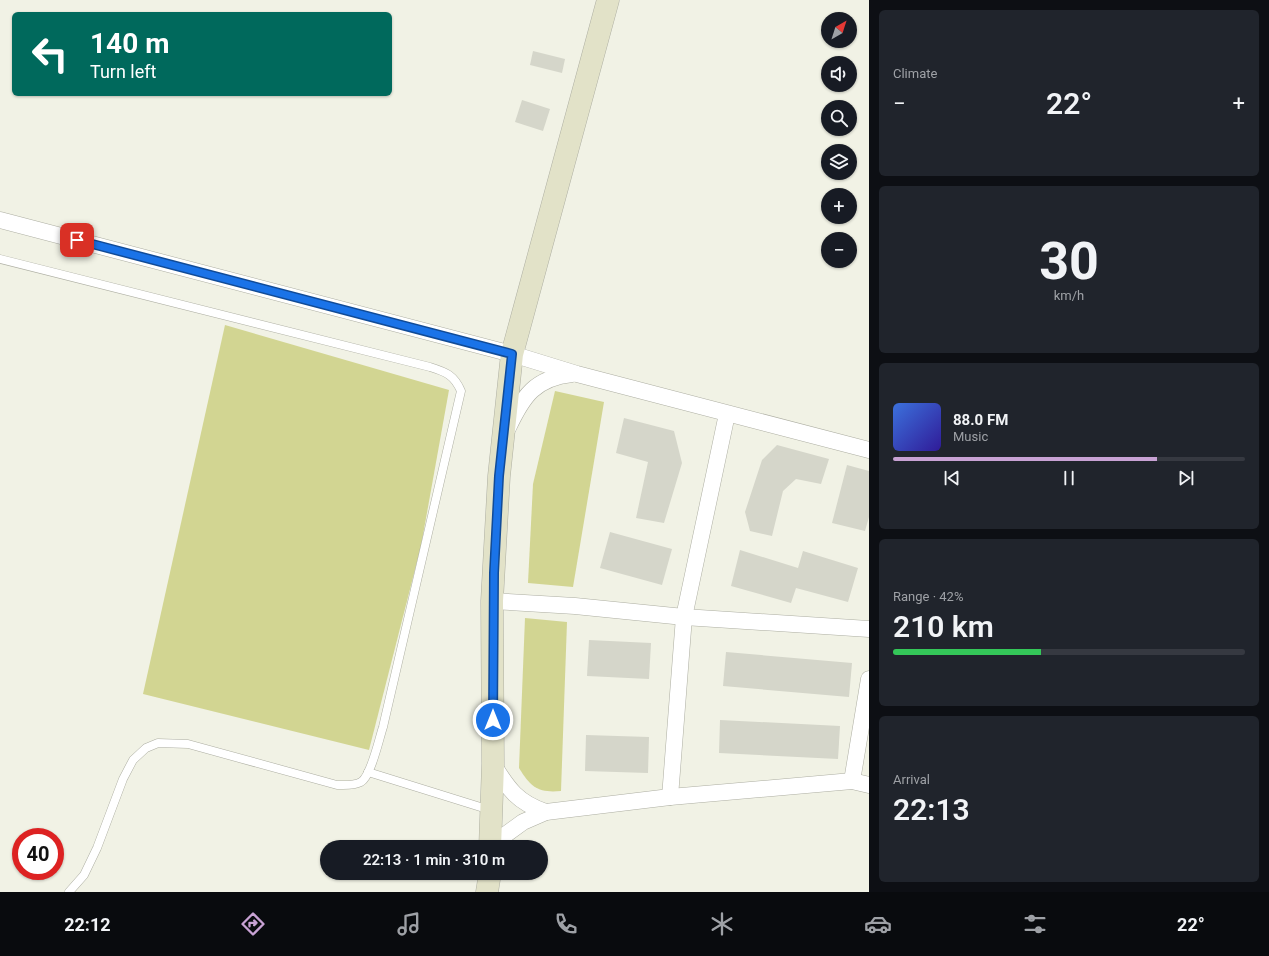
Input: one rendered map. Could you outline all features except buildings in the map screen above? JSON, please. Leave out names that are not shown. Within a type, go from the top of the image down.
[{"type":"street","points":[[490,840],[493,764],[492,601],[503,440],[512,354],[608,0]]},
{"type":"street","points":[[0,220],[512,354],[577,374],[727,414],[869,450]]},
{"type":"street","points":[[503,440],[516,411],[526,396],[541,383],[556,376],[577,374]]},
{"type":"street","points":[[670,797],[684,617],[727,414]]},
{"type":"street","points":[[492,601],[575,606],[684,617],[869,629]]},
{"type":"street","points":[[852,782],[869,679]]},
{"type":"street","points":[[493,764],[506,785],[517,797],[532,807],[546,812]]},
{"type":"street","points":[[499,840],[523,822],[546,812],[670,797],[852,782],[869,785]]},
{"type":"street","points":[[487,892],[489,880]]},
{"type":"lane","points":[[0,259],[430,367],[450,374],[457,382],[461,391],[383,727],[368,772],[363,781],[351,786],[337,785],[188,744],[158,743],[146,748],[133,760],[123,779],[97,848],[84,875],[69,892]]},
{"type":"lane","points":[[368,772],[492,810]]},
{"type":"green space","points":[[225,325],[449,390],[421,546],[369,750],[143,694]]},
{"type":"green space","points":[[555,391],[604,402],[573,587],[528,583],[533,484]]},
{"type":"green space","points":[[525,618],[567,622],[561,791],[547,791],[536,788],[523,775],[519,768]]},
{"type":"route","points":[[77,240],[512,354],[499,476],[492,601],[493,720]]}]
